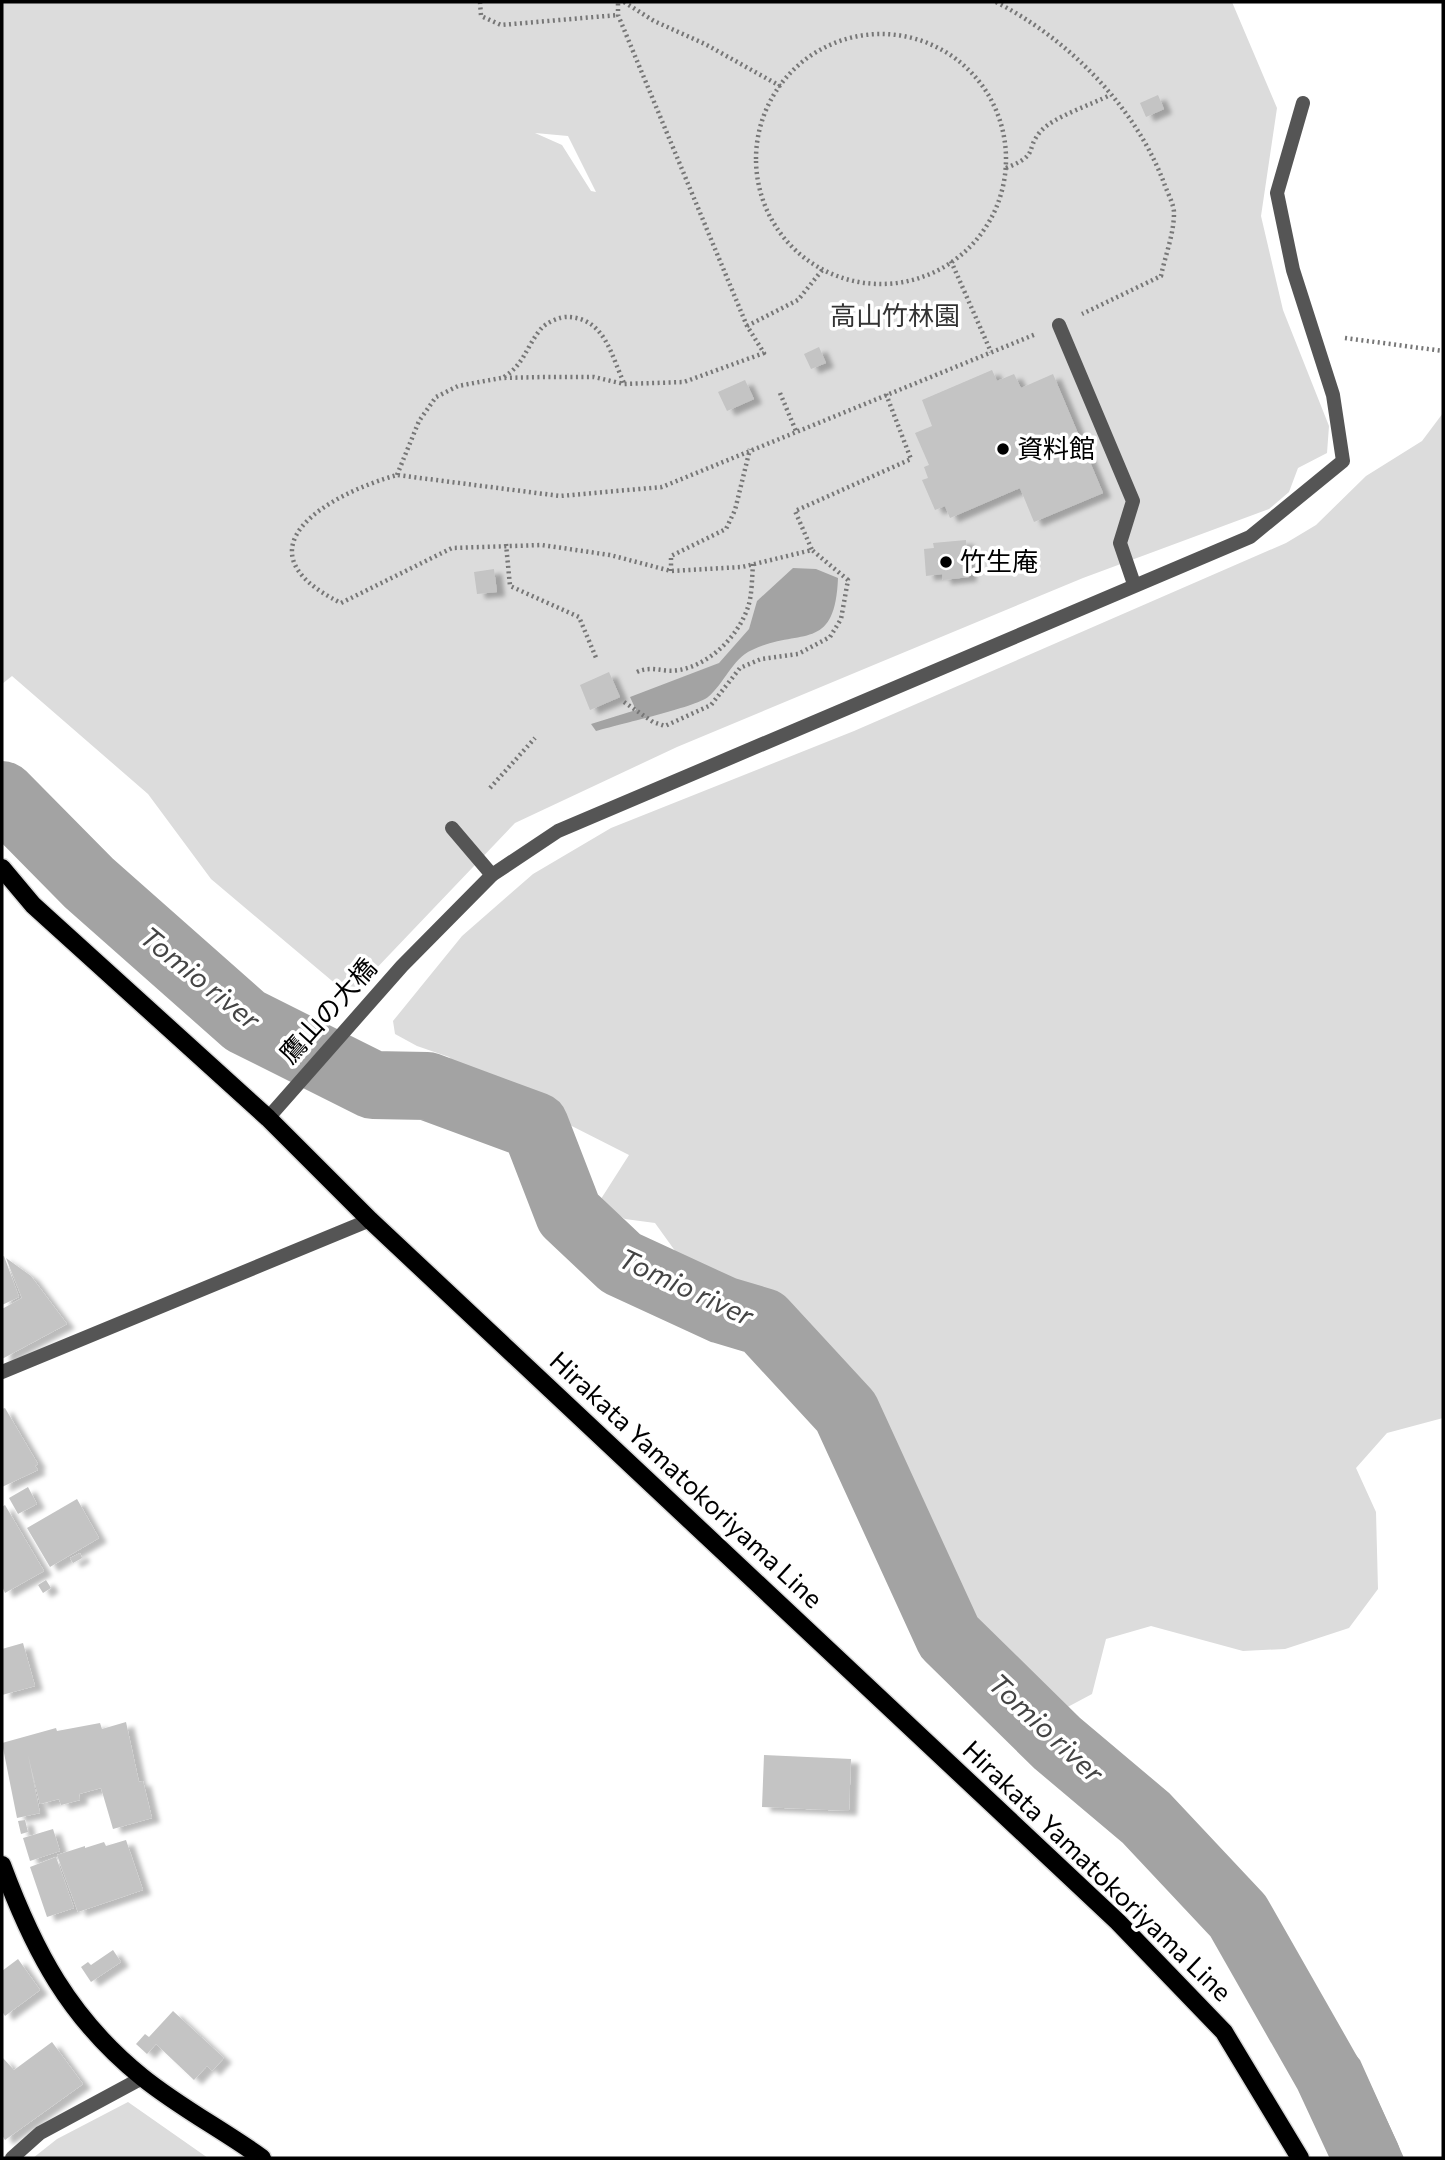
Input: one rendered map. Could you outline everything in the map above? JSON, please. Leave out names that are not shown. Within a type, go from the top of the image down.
[{"type":"main road","name":"Hirakata Yamatokoriyama Line","points":[[2,868],[33,905],[268,1118],[370,1220],[1118,1922],[1224,2032],[1300,2158]]},
{"type":"main road","points":[[2,1865],[34,1947],[71,2005],[142,2078],[262,2158]]},
{"type":"street","name":"鷹山の大橋","points":[[268,1118],[402,967],[492,875],[558,831],[1134,584],[1250,537],[1343,461],[1333,395],[1293,270],[1277,193],[1303,103]]},
{"type":"street","points":[[1059,325],[1133,500],[1120,543],[1134,584]]},
{"type":"street","points":[[452,828],[492,875]]},
{"type":"street","points":[[2,1372],[370,1220]]},
{"type":"street","points":[[12,2158],[40,2133],[142,2078]]},
{"type":"path","points":[[480,2],[481,16],[500,25],[618,16]]},
{"type":"path","points":[[397,475],[419,421],[436,397],[458,386],[501,378],[594,377],[624,384],[684,382],[764,353],[747,326],[618,16],[618,2]]},
{"type":"path","points":[[624,2],[654,21],[705,44],[782,87]]},
{"type":"path","points":[[812,550],[717,570],[671,571],[610,555],[542,545],[506,544],[452,548],[341,603],[316,590],[299,575],[293,558],[300,526],[313,514],[351,492],[397,475],[559,496],[662,486],[1059,325],[1161,276],[1174,211],[1156,163],[1110,95],[1080,60],[1022,15],[996,2]]},
{"type":"path","points":[[893,33],[932,43],[966,66],[992,98],[1006,136],[1006,178],[992,218],[966,252],[931,274],[889,285],[847,281],[809,262],[778,233],[760,195],[754,154],[763,114],[782,87],[814,52],[852,36],[893,33]]},
{"type":"path","points":[[1006,168],[1032,154],[1040,131],[1110,95]]},
{"type":"path","points":[[951,261],[990,352]]},
{"type":"path","points":[[747,326],[798,300],[823,269]]},
{"type":"path","points":[[501,378],[520,366],[529,345],[542,327],[564,317],[583,318],[600,329],[624,384]]},
{"type":"path","points":[[1345,338],[1443,351]]},
{"type":"path","points":[[780,393],[796,432]]},
{"type":"path","points":[[624,702],[653,722],[664,726],[711,705],[740,668],[761,659],[798,654],[830,637],[841,619],[848,580],[812,550],[795,511],[911,459],[886,394]]},
{"type":"path","points":[[671,571],[671,556],[726,529],[735,510],[751,449]]},
{"type":"path","points":[[506,544],[510,586],[579,617],[597,660]]},
{"type":"path","points":[[637,672],[644,668],[667,672],[690,668],[716,654],[749,607],[753,564]]},
{"type":"path","points":[[490,788],[535,738]]},
{"type":"green space","name":"高山竹林園","points":[[2,2],[1232,2],[1277,108],[1261,216],[1283,310],[1329,426],[1327,453],[1298,468],[1289,492],[1269,509],[1083,578],[876,664],[677,747],[515,823],[350,996],[211,879],[148,794],[12,676],[2,684]],"holes":[[[535,133],[568,136],[596,192],[591,191],[562,145]]]},
{"type":"green space","points":[[1443,413],[1443,1418],[1387,1433],[1356,1468],[1376,1512],[1378,1589],[1349,1628],[1285,1649],[1243,1651],[1151,1626],[1106,1639],[1092,1694],[1062,1710],[999,1664],[960,1587],[923,1536],[884,1449],[822,1343],[759,1287],[691,1273],[655,1223],[625,1219],[599,1202],[629,1155],[552,1116],[479,1089],[449,1057],[417,1046],[395,1034],[393,1021],[462,936],[533,874],[611,828],[854,731],[1286,543],[1316,525],[1366,476],[1422,441]]},
{"type":"green space","points":[[128,2102],[208,2158],[33,2158],[57,2139]]},
{"type":"shaded area","points":[[793,568],[816,569],[838,578],[830,618],[822,628],[812,634],[769,643],[745,654],[714,692],[701,701],[596,731],[591,724],[636,710],[630,697],[719,663],[749,629],[757,601]]},
{"type":"shaded area","points":[[1238,1916],[1360,2060],[1404,2158],[1352,2158],[1269,2009]]},
{"type":"building","points":[[1158,95],[1164,109],[1146,117],[1140,103]]},
{"type":"building","points":[[819,347],[826,363],[811,369],[804,354]]},
{"type":"building","name":"資料館","points":[[992,370],[997,381],[1014,374],[1021,388],[1053,374],[1103,493],[1034,522],[1020,488],[950,518],[945,506],[935,510],[922,480],[928,478],[924,467],[929,465],[915,433],[932,426],[922,400]]},
{"type":"building","points":[[745,380],[754,399],[727,411],[718,392]]},
{"type":"building","name":"竹生庵","points":[[966,540],[969,577],[943,580],[942,574],[926,576],[924,549],[934,548],[933,543]]},
{"type":"building","points":[[494,569],[497,592],[477,594],[474,572]]},
{"type":"building","points":[[609,672],[620,697],[590,710],[580,685]]},
{"type":"building","points":[[4,1256],[19,1297],[2,1305],[2,1257]]},
{"type":"building","points":[[6,1258],[31,1276],[67,1324],[2,1359],[2,1309],[22,1298]]},
{"type":"building","points":[[5,1408],[38,1464],[35,1466],[38,1470],[2,1487],[2,1409]]},
{"type":"building","points":[[28,1487],[37,1504],[18,1514],[9,1498]]},
{"type":"building","points":[[77,1499],[99,1538],[50,1567],[27,1528]]},
{"type":"building","points":[[5,1505],[44,1571],[5,1593],[2,1586],[2,1507]]},
{"type":"building","points":[[80,1553],[82,1558],[73,1563],[70,1558]]},
{"type":"building","points":[[46,1580],[51,1588],[43,1593],[38,1585]]},
{"type":"building","points":[[23,1643],[35,1686],[2,1695],[2,1649]]},
{"type":"building","points":[[126,1722],[139,1782],[143,1781],[152,1818],[113,1829],[101,1788],[79,1794],[80,1800],[61,1805],[59,1799],[40,1804],[28,1755],[40,1813],[17,1818],[2,1743],[56,1728],[57,1731],[100,1723],[102,1729]]},
{"type":"building","points":[[764,1755],[851,1759],[849,1811],[762,1807]]},
{"type":"building","points":[[25,1820],[28,1832],[21,1834],[18,1821]]},
{"type":"building","points":[[53,1829],[60,1851],[30,1861],[23,1838]]},
{"type":"building","points":[[126,1840],[143,1890],[78,1912],[57,1855],[85,1846],[104,1842],[106,1846]]},
{"type":"building","points":[[56,1857],[74,1908],[47,1917],[30,1867]]},
{"type":"building","points":[[113,1950],[121,1962],[91,1982],[81,1967],[88,1962],[91,1965]]},
{"type":"building","points":[[18,1959],[40,1990],[5,2016],[2,2011],[2,1971]]},
{"type":"building","points":[[173,2011],[224,2058],[212,2071],[207,2066],[194,2080],[156,2044],[147,2054],[136,2044],[145,2034],[149,2037]]},
{"type":"building","points":[[52,2042],[83,2084],[5,2140],[2,2135],[2,2057],[14,2070]]},
{"type":"waterway","name":"Tomio river","points":[[2,795],[89,883],[245,1021],[373,1085],[427,1086],[535,1126],[569,1214],[621,1263],[723,1310],[763,1322],[846,1412],[949,1637],[1057,1743],[1146,1818],[1238,1916],[1328,2074],[1367,2158]]},
{"type":"place","name":"資料館","points":[[1003,449]]},
{"type":"place","name":"竹生庵","points":[[946,562]]}]
